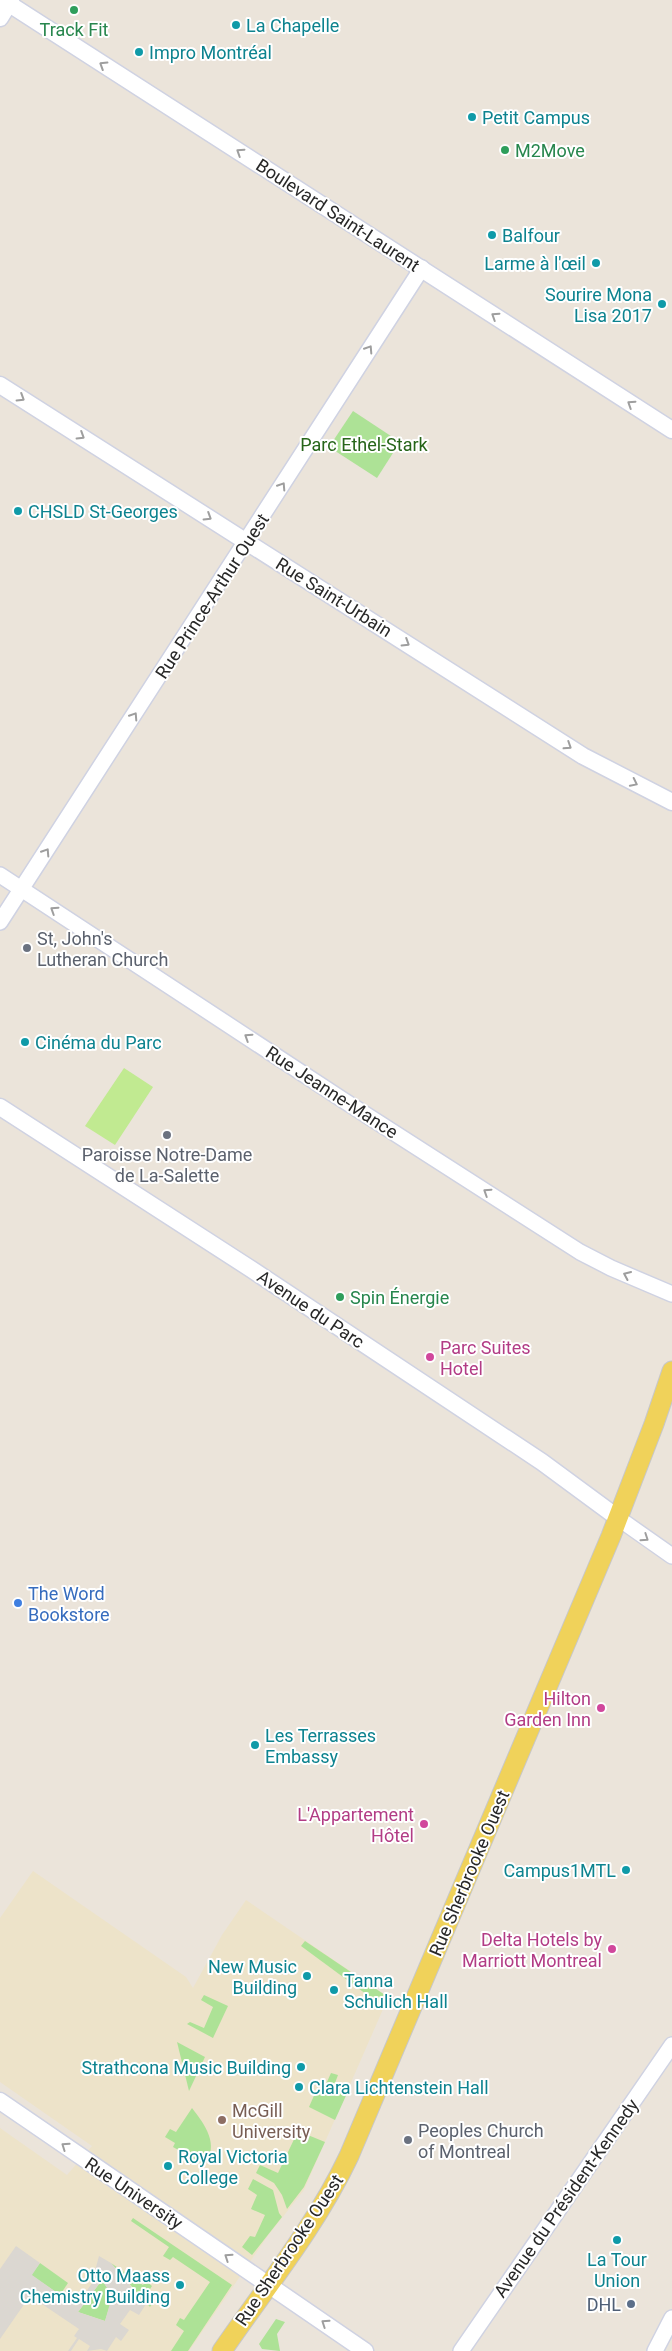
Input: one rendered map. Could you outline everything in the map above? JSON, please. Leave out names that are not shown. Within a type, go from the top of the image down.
[{"type":"main road","points":[[0,18],[7,1]]},
{"type":"main road","name":"Boulevard Saint-Laurent","points":[[7,1],[672,430]]},
{"type":"main road","name":"Rue Saint-Urbain","points":[[0,385],[583,756],[672,802]]},
{"type":"main road","name":"Avenue du Parc","points":[[0,1107],[251,1269],[542,1462],[618,1518]]},
{"type":"main road","name":"Rue Sherbrooke Ouest","points":[[222,2351],[323,2204],[349,2156],[618,1518],[672,1371]]},
{"type":"main road","name":"Rue University","points":[[0,2101],[365,2351]]},
{"type":"street","name":"Rue Prince-Arthur Ouest","points":[[0,922],[422,268]]},
{"type":"street","name":"Rue Jeanne-Mance","points":[[0,875],[343,1100],[580,1252],[611,1268],[672,1294]]},
{"type":"street","points":[[618,1518],[672,1556]]},
{"type":"street","name":"Avenue du Président-Kennedy","points":[[461,2351],[672,2045]]},
{"type":"street","points":[[655,2351],[672,2318]]},
{"type":"shaded area","name":"McGill University","points":[[33,1871],[186,1977],[193,1988],[222,1935],[246,1900],[385,1995],[387,2000],[304,2190],[267,2237],[189,2351],[0,2351],[0,2128],[67,2175],[92,2146],[0,2082],[0,1918]]},
{"type":"shaded area","points":[[16,2246],[40,2263],[32,2275],[76,2306],[95,2279],[93,2278],[99,2256],[111,2263],[146,2304],[139,2315],[130,2310],[120,2324],[129,2330],[121,2341],[116,2337],[107,2351],[101,2349],[87,2351],[90,2346],[79,2339],[71,2351],[68,2351],[77,2338],[74,2336],[79,2329],[33,2298],[28,2305],[25,2303],[0,2339],[0,2269]],"holes":[[[102,2280],[112,2296],[105,2321],[78,2312]]]},
{"type":"green space","name":"Parc Ethel-Stark","points":[[353,411],[400,442],[377,478],[329,447]]},
{"type":"green space","points":[[124,1068],[153,1087],[115,1145],[85,1126]]},
{"type":"green space","points":[[305,1941],[385,1995],[387,2000],[385,2008],[301,1946]]},
{"type":"green space","points":[[204,1995],[228,2006],[213,2038],[187,2024],[190,2022],[204,2028],[213,2007],[201,2000]]},
{"type":"green space","points":[[177,2042],[205,2057],[189,2091]]},
{"type":"green space","points":[[331,2073],[338,2075],[335,2083],[349,2089],[335,2120],[309,2107],[316,2091],[322,2093]]},
{"type":"green space","points":[[192,2108],[206,2128],[211,2142],[211,2150],[205,2165],[173,2147],[175,2143],[165,2137],[170,2129],[176,2132]]},
{"type":"green space","points":[[298,2131],[325,2142],[304,2187],[287,2209],[282,2195],[274,2183],[256,2173],[260,2165],[278,2173]]},
{"type":"green space","points":[[253,2179],[273,2190],[279,2213],[282,2217],[252,2255],[242,2247],[250,2236],[255,2237],[265,2215],[251,2209],[257,2195],[248,2189]]},
{"type":"green space","points":[[133,2218],[232,2285],[188,2351],[171,2351],[184,2331],[176,2325],[180,2318],[184,2320],[210,2282],[173,2257],[170,2260],[163,2256],[169,2247],[131,2221]]},
{"type":"green space","points":[[40,2263],[68,2283],[60,2295],[31,2275]]},
{"type":"green space","points":[[111,2263],[143,2285],[146,2281],[152,2286],[146,2295],[155,2300],[150,2307]]},
{"type":"green space","points":[[102,2280],[113,2296],[105,2321],[78,2312]]},
{"type":"green space","points":[[276,2319],[285,2322],[277,2334],[280,2351],[262,2349],[259,2344]]},
{"type":"place","name":"Track Fit","points":[[74,10]]},
{"type":"place","name":"La Chapelle","points":[[236,25]]},
{"type":"place","name":"Impro Montréal","points":[[139,52]]},
{"type":"place","name":"Petit Campus","points":[[472,117]]},
{"type":"place","name":"M2Move","points":[[505,150]]},
{"type":"place","name":"Balfour","points":[[492,235]]},
{"type":"place","name":"Larme à l'œil","points":[[596,263]]},
{"type":"place","name":"Sourire Mona Lisa 2017","points":[[662,304]]},
{"type":"place","name":"CHSLD St-Georges","points":[[18,511]]},
{"type":"place","name":"St, John's Lutheran Church","points":[[27,948]]},
{"type":"place","name":"Cinéma du Parc","points":[[25,1042]]},
{"type":"place","name":"Paroisse Notre-Dame de La-Salette","points":[[167,1135]]},
{"type":"place","name":"Spin Énergie","points":[[340,1297]]},
{"type":"place","name":"Parc Suites Hotel","points":[[430,1357]]},
{"type":"place","name":"The Word Bookstore","points":[[18,1603]]},
{"type":"place","name":"Hilton Garden Inn","points":[[601,1708]]},
{"type":"place","name":"Les Terrasses Embassy","points":[[255,1745]]},
{"type":"place","name":"L'Appartement Hôtel","points":[[424,1824]]},
{"type":"place","name":"Campus1MTL","points":[[626,1870]]},
{"type":"place","name":"Delta Hotels by Marriott Montreal","points":[[612,1949]]},
{"type":"place","name":"New Music Building","points":[[307,1976]]},
{"type":"place","name":"Tanna Schulich Hall","points":[[334,1990]]},
{"type":"place","name":"Strathcona Music Building","points":[[301,2067]]},
{"type":"place","name":"Clara Lichtenstein Hall","points":[[299,2087]]},
{"type":"place","name":"McGill University","points":[[222,2120]]},
{"type":"place","name":"Peoples Church of Montreal","points":[[408,2140]]},
{"type":"place","name":"Royal Victoria College","points":[[168,2166]]},
{"type":"place","name":"La Tour Union","points":[[617,2240]]},
{"type":"place","name":"Otto Maass Chemistry Building","points":[[180,2285]]},
{"type":"place","name":"DHL","points":[[631,2304]]}]
